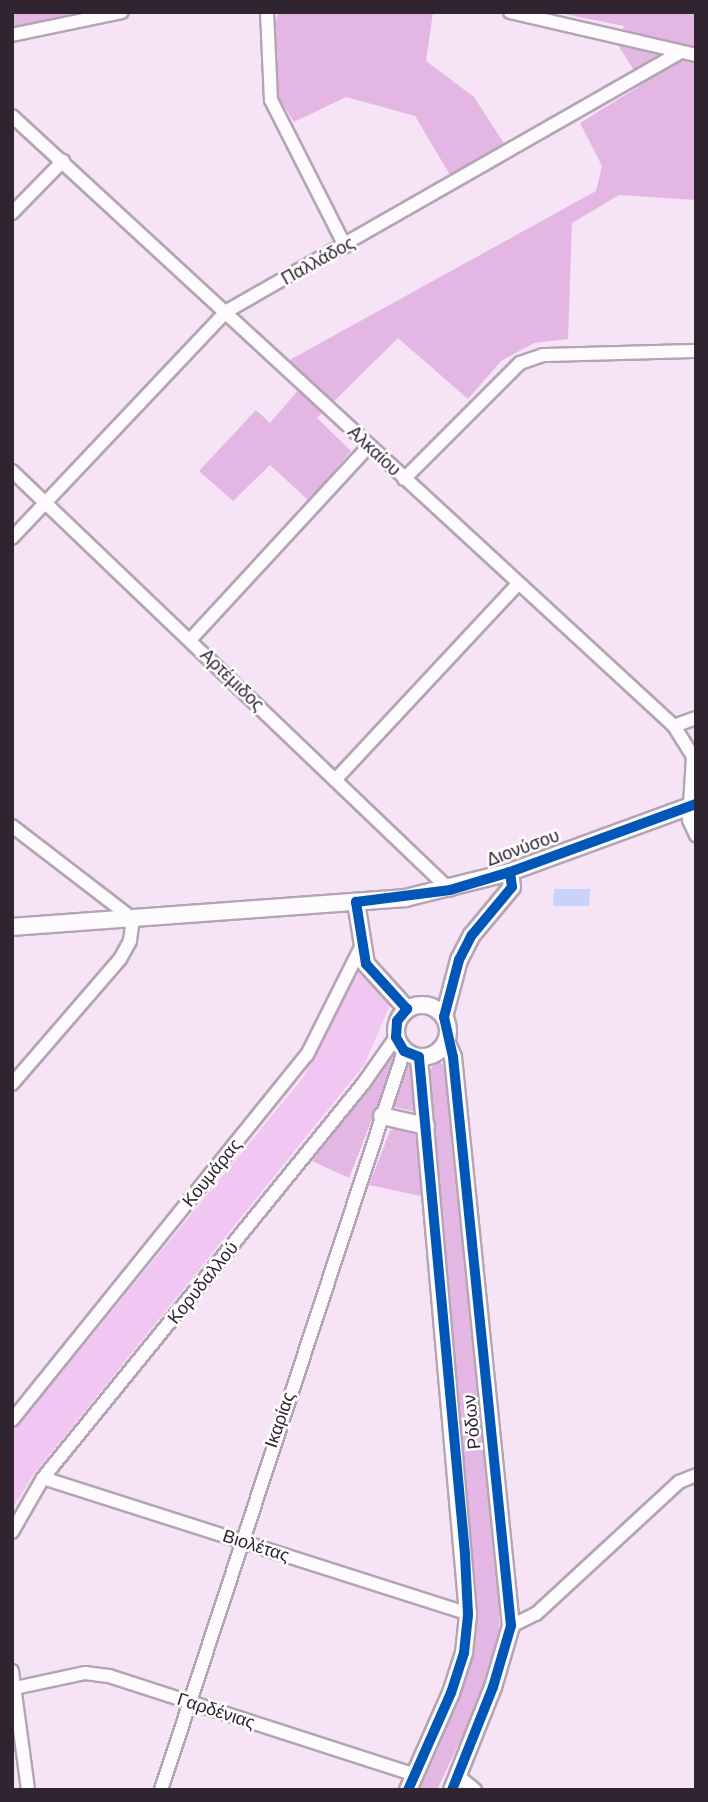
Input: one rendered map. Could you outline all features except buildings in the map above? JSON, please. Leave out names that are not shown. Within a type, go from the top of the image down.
[{"type":"street","points":[[12,34],[122,12]]},
{"type":"street","points":[[267,12],[271,100],[345,246]]},
{"type":"street","points":[[510,12],[696,55]]},
{"type":"street","name":"Παλλάδος","points":[[12,538],[227,311],[679,53]]},
{"type":"street","name":"Αλκαίου","points":[[12,116],[227,311],[369,446],[674,726],[694,757],[690,820],[696,835]]},
{"type":"street","points":[[12,213],[63,160]]},
{"type":"street","points":[[404,478],[520,363],[543,355],[696,351]]},
{"type":"street","points":[[190,640],[369,446]]},
{"type":"street","name":"Αρτέμιδος","points":[[12,471],[450,890]]},
{"type":"street","points":[[336,779],[518,584]]},
{"type":"street","points":[[674,726],[696,718]]},
{"type":"street","name":"Διονύσου","points":[[12,927],[356,902],[450,890],[510,872],[693,805]]},
{"type":"street","points":[[12,826],[134,919],[130,942],[120,959],[12,1084]]},
{"type":"street","points":[[444,1017],[424,1004],[407,1009],[397,1021],[406,1048],[435,1054],[446,1041],[444,1017],[459,960],[472,935],[512,887],[510,872]]},
{"type":"street","points":[[356,902],[360,949],[366,964],[407,1009]]},
{"type":"street","name":"Κουμάρας","points":[[12,1420],[307,1055],[360,949]]},
{"type":"street","name":"Ρόδων","points":[[446,1041],[453,1058],[511,1626],[455,1783]]},
{"type":"street","name":"Ικαρίας","points":[[161,1790],[240,1541],[406,1048]]},
{"type":"street","name":"Ρόδων","points":[[406,1048],[426,1126],[468,1614],[464,1653],[452,1693],[411,1782]]},
{"type":"street","name":"Κορυδαλλού","points":[[12,1532],[43,1478],[363,1084],[406,1048]]},
{"type":"street","points":[[382,1116],[426,1126]]},
{"type":"street","points":[[511,1626],[536,1614],[678,1482],[696,1475]]},
{"type":"street","name":"Βιολέτας","points":[[43,1478],[468,1614]]},
{"type":"street","points":[[12,1671],[28,1790]]},
{"type":"street","name":"Γαρδένιας","points":[[15,1688],[85,1673],[109,1676],[190,1702],[411,1782]]},
{"type":"street","points":[[455,1783],[475,1790]]},
{"type":"shaded area","points":[[12,12],[81,12],[12,27]]},
{"type":"shaded area","points":[[278,12],[433,12],[426,61],[474,97],[505,145],[450,175],[415,116],[346,97],[294,122],[266,78]]},
{"type":"shaded area","points":[[554,12],[696,12],[696,200],[619,195],[572,223],[568,339],[534,343],[501,361],[468,399],[398,338],[317,418],[351,451],[309,501],[270,465],[233,501],[199,471],[256,410],[270,423],[305,382],[286,362],[596,191],[602,166],[580,123],[643,84],[619,47],[624,26]]},
{"type":"shaded area","points":[[359,972],[390,1005],[364,1065],[34,1474],[12,1509],[12,1433],[302,1079]]},
{"type":"shaded area","points":[[392,1050],[397,1055],[349,1178],[312,1161]]},
{"type":"shaded area","points":[[438,1060],[448,1070],[500,1583],[499,1640],[485,1688],[437,1790],[419,1790],[465,1677],[477,1616],[428,1072]]},
{"type":"shaded area","points":[[407,1065],[413,1065],[417,1112],[394,1107]]},
{"type":"shaded area","points":[[398,1127],[418,1136],[425,1197],[369,1185],[390,1131]]},
{"type":"water","points":[[554,889],[590,889],[589,906],[553,906]]},
{"type":"cycle path","points":[[408,1790],[451,1693],[464,1653],[468,1614],[465,1554],[419,1057],[404,1051],[396,1037],[397,1021],[407,1009],[366,964],[356,902],[450,890],[510,872],[696,804]]},
{"type":"cycle path","points":[[452,1790],[493,1687],[511,1626],[453,1057],[444,1017],[459,960],[472,935],[512,887],[510,872]]}]
